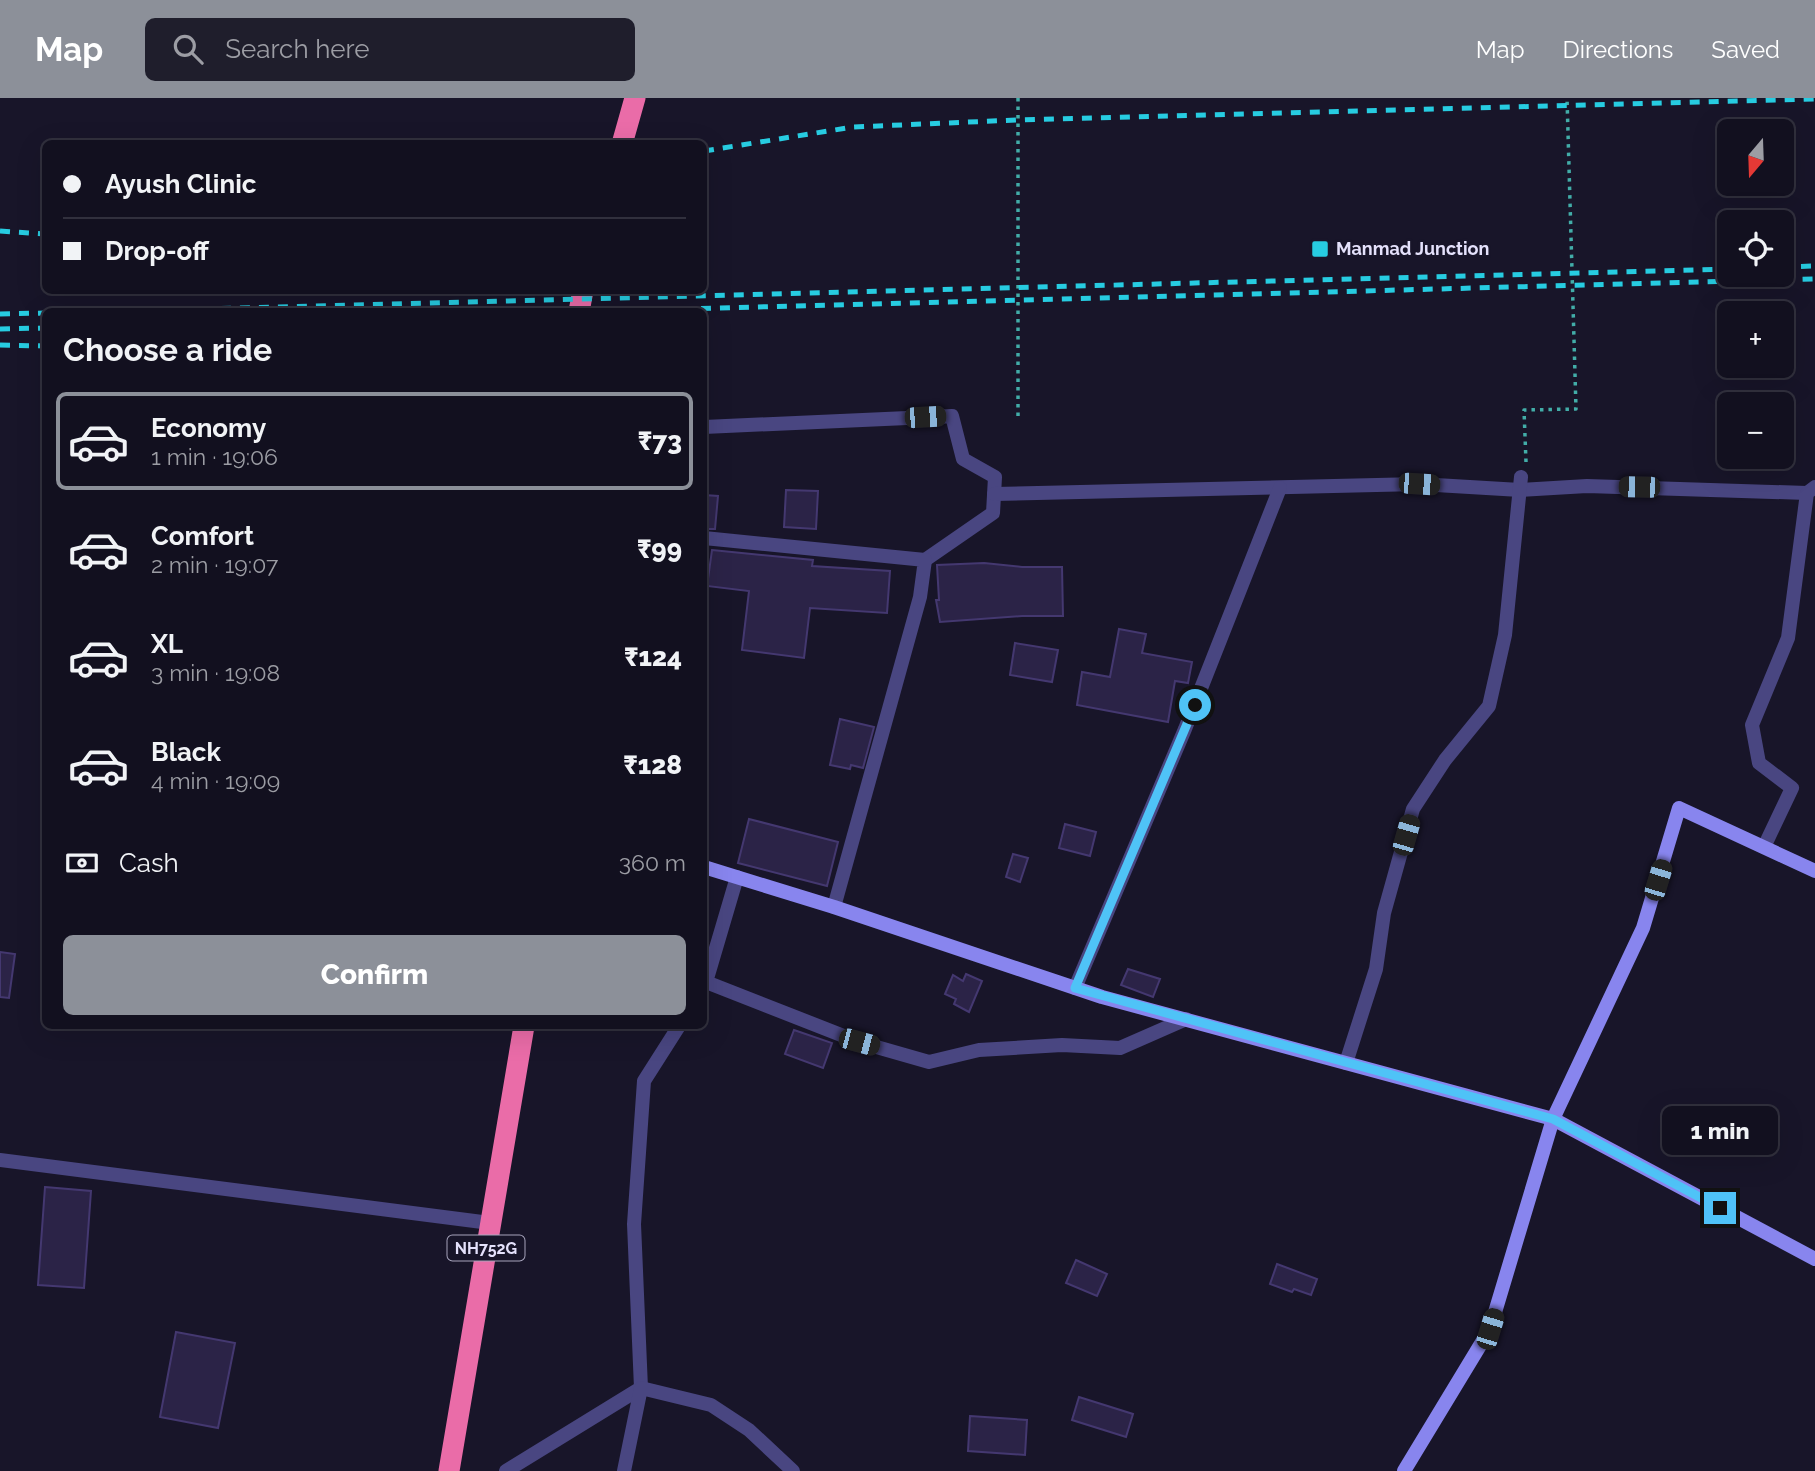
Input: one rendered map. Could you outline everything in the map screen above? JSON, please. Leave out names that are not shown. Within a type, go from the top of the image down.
[{"type":"highway","points":[[623,140],[635,98]]},
{"type":"highway","name":"NH752G","points":[[449,1471],[523,1029]]},
{"type":"main road","points":[[1404,1471],[1490,1329],[1553,1119],[1643,928],[1679,808],[1815,871]]},
{"type":"main road","points":[[707,868],[834,907],[1075,988],[1553,1119],[1815,1259]]},
{"type":"street","points":[[707,427],[952,416],[963,459],[995,477],[992,513],[925,560],[707,538]]},
{"type":"street","points":[[1346,1063],[1376,969],[1384,913],[1413,809],[1445,760],[1489,706],[1505,635],[1522,477]]},
{"type":"street","points":[[994,494],[1419,484],[1522,477],[1587,486],[1811,490],[1788,638],[1752,725],[1759,764],[1792,788],[1764,847]]},
{"type":"street","points":[[1075,988],[1185,729],[1280,488]]},
{"type":"street","points":[[834,907],[920,597],[925,560]]},
{"type":"street","points":[[707,976],[737,877]]},
{"type":"street","points":[[707,984],[859,1042],[929,1062],[979,1051],[1062,1045],[1120,1048],[1186,1019]]},
{"type":"street","points":[[624,1471],[641,1388],[634,1224],[644,1081],[677,1029]]},
{"type":"street","points":[[0,1160],[491,1223]]},
{"type":"street","points":[[506,1471],[641,1388],[711,1405],[749,1430],[793,1471]]},
{"type":"path","points":[[1018,98],[1018,419]]},
{"type":"path","points":[[1522,477],[1524,410],[1576,409],[1567,98]]},
{"type":"building","points":[[786,490],[818,491],[816,529],[784,527]]},
{"type":"building","points":[[707,495],[718,496],[715,529],[707,529]]},
{"type":"building","points":[[712,550],[813,560],[812,566],[890,571],[887,613],[810,608],[804,658],[742,650],[749,591],[707,586]]},
{"type":"building","points":[[984,563],[1062,567],[1063,616],[940,622],[936,600],[939,600],[937,565]]},
{"type":"building","points":[[1119,629],[1146,634],[1142,653],[1192,662],[1188,683],[1175,681],[1168,722],[1077,705],[1082,672],[1110,677]]},
{"type":"building","points":[[1015,643],[1058,650],[1052,682],[1010,675]]},
{"type":"building","points":[[840,719],[874,727],[863,768],[851,765],[850,769],[830,765]]},
{"type":"building","points":[[749,819],[838,842],[827,886],[738,863]]},
{"type":"building","points":[[1065,824],[1096,832],[1090,856],[1059,848]]},
{"type":"building","points":[[1013,854],[1028,858],[1020,882],[1006,877]]},
{"type":"building","points":[[0,952],[15,954],[9,998],[0,997]]},
{"type":"building","points":[[1128,969],[1160,979],[1153,997],[1121,985]]},
{"type":"building","points":[[966,974],[982,981],[969,1012],[954,1004],[956,999],[945,994],[953,975],[963,981]]},
{"type":"building","points":[[794,1030],[832,1043],[823,1068],[785,1054]]},
{"type":"building","points":[[45,1187],[91,1191],[84,1288],[38,1285]]},
{"type":"building","points":[[1076,1260],[1107,1274],[1097,1296],[1066,1283]]},
{"type":"building","points":[[1277,1264],[1317,1279],[1311,1295],[1270,1284]]},
{"type":"building","points":[[176,1332],[235,1343],[218,1428],[160,1417]]},
{"type":"building","points":[[1079,1397],[1133,1414],[1126,1437],[1072,1420]]},
{"type":"building","points":[[970,1416],[1027,1420],[1025,1455],[968,1451]]},
{"type":"railway","points":[[707,151],[853,127],[1017,120],[1815,99]]},
{"type":"railway","points":[[0,231],[42,234]]},
{"type":"railway","points":[[1794,267],[1815,266]]},
{"type":"railway","points":[[241,308],[1717,269]]},
{"type":"railway","points":[[707,308],[1815,279]]},
{"type":"railway","points":[[0,314],[42,313]]},
{"type":"railway","points":[[0,329],[42,328]]},
{"type":"railway","points":[[0,345],[42,346]]},
{"type":"place","name":"Manmad Junction","points":[[1320,249]]},
{"type":"route","points":[[1195,705],[1075,988],[1553,1119],[1720,1208]]}]
